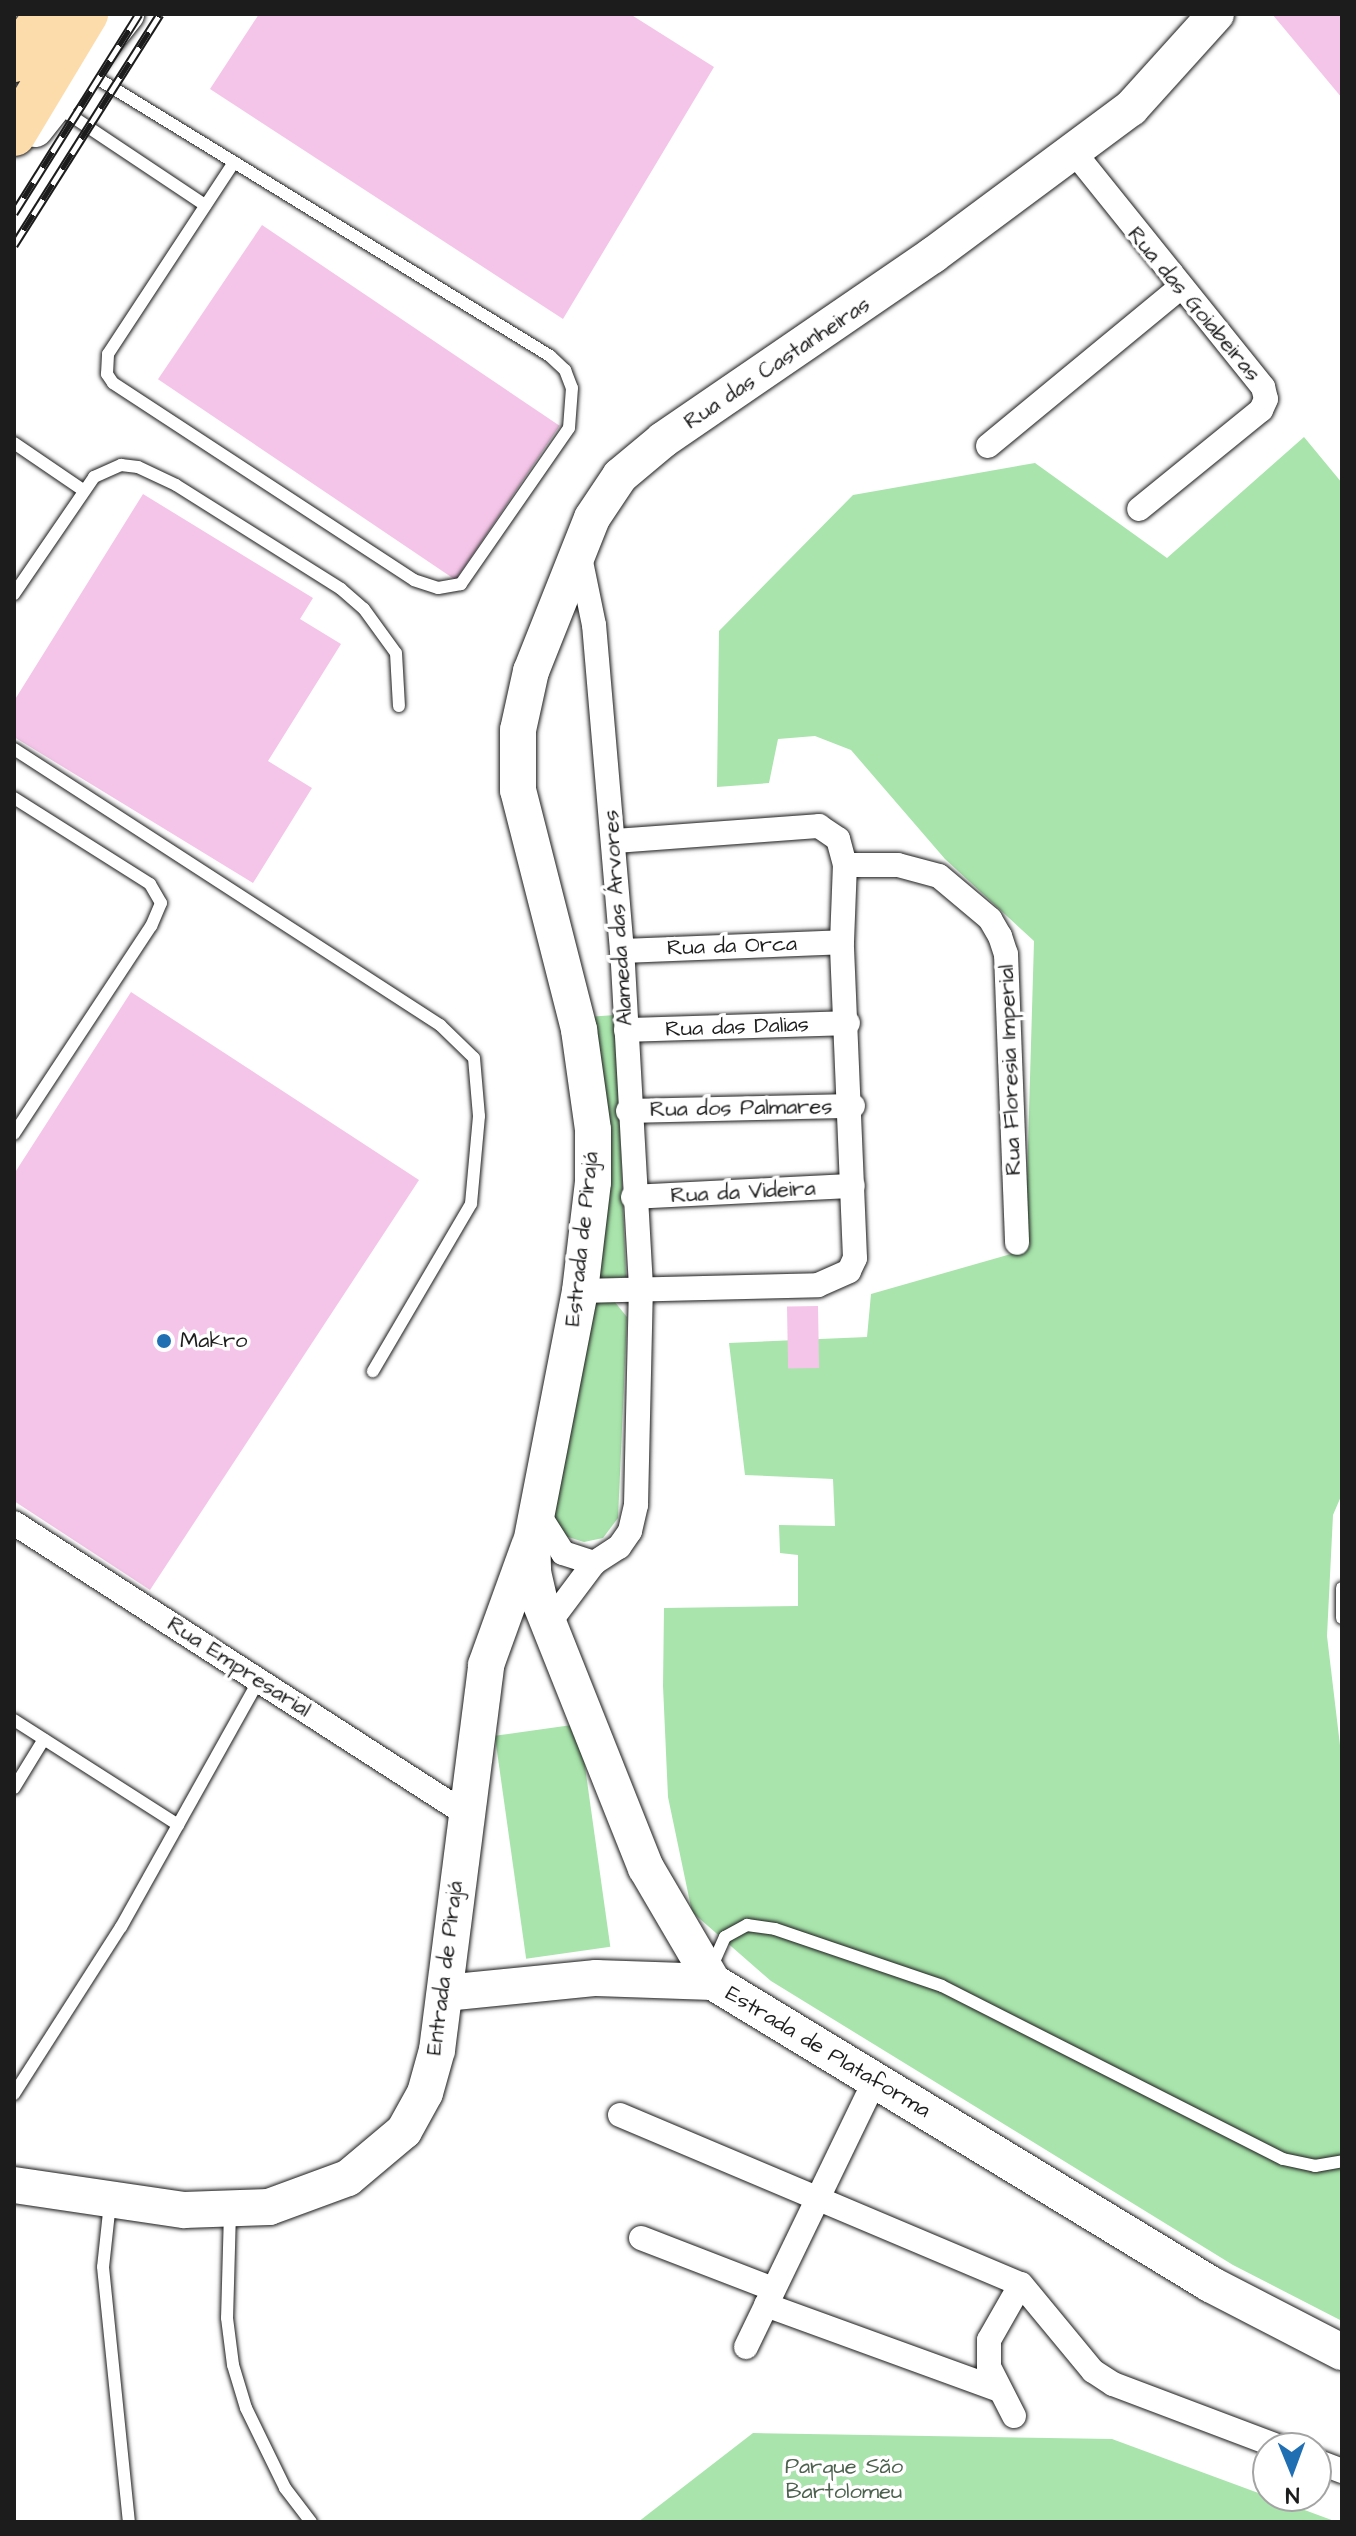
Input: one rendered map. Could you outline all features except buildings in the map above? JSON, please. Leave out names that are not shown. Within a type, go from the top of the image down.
[{"type":"highway","points":[[14,60],[47,14]]},
{"type":"highway","points":[[14,134],[86,14]]},
{"type":"main road","points":[[14,155],[126,14]]},
{"type":"main road","name":"Rua das Castanheiras","points":[[525,823],[517,762],[523,700],[579,550],[606,493],[632,464],[1074,152],[1131,108],[1216,14]]},
{"type":"main road","name":"Estrada de Pirajá","points":[[525,823],[588,1075],[593,1182],[580,1291],[536,1527]]},
{"type":"main road","name":"Estrada de Plataforma","points":[[536,1527],[534,1578],[549,1623],[646,1868],[710,1979],[874,2082],[1210,2284],[1342,2352]]},
{"type":"main road","name":"Entrada de Pirajá","points":[[14,2185],[110,2200],[230,2212],[269,2207],[348,2178],[404,2131],[425,2093],[445,1993],[463,1812],[492,1641],[536,1527]]},
{"type":"main road","points":[[445,1993],[584,1978],[710,1979]]},
{"type":"street","name":"Rua das Goiabeiras","points":[[1074,152],[1180,288],[1263,387],[1266,399],[1261,410],[1139,509]]},
{"type":"street","points":[[988,446],[1180,288]]},
{"type":"street","name":"Alameda das Árvores","points":[[549,1623],[594,1563],[619,1547],[630,1531],[636,1505],[641,1287],[628,1111],[622,951],[594,625],[579,550]]},
{"type":"street","points":[[580,1291],[641,1287],[818,1285],[849,1271],[855,1258],[853,1106],[842,942],[845,865],[834,832],[819,826],[614,841]]},
{"type":"street","name":"Rua Floresia Imperial","points":[[845,865],[898,865],[939,876],[990,919],[1000,936],[1006,954],[1017,1243]]},
{"type":"street","name":"Rua da Orca","points":[[622,951],[842,942]]},
{"type":"street","name":"Rua das Dalias","points":[[626,1030],[848,1023]]},
{"type":"street","name":"Rua dos Palmares","points":[[628,1111],[853,1106]]},
{"type":"street","name":"Rua da Videira","points":[[633,1197],[853,1186]]},
{"type":"street","name":"Rua Empresarial","points":[[14,1523],[463,1812]]},
{"type":"street","points":[[536,1527],[563,1553],[594,1563]]},
{"type":"street","points":[[746,2347],[874,2082]]},
{"type":"street","points":[[620,2115],[1021,2284],[1093,2371],[1113,2384],[1252,2437]]},
{"type":"street","points":[[641,2238],[770,2297],[997,2389]]},
{"type":"street","points":[[1014,2416],[997,2389],[989,2340],[1021,2284]]},
{"type":"lane","points":[[83,69],[550,356],[565,370],[572,388],[569,428],[461,584],[438,588],[414,580],[113,383],[107,374],[108,354],[233,164]]},
{"type":"lane","points":[[55,105],[205,205]]},
{"type":"lane","points":[[14,443],[83,490]]},
{"type":"lane","points":[[14,594],[83,490],[106,471],[121,465],[138,467],[176,485],[341,589],[364,609],[396,653],[399,706]]},
{"type":"lane","points":[[14,749],[440,1025],[474,1058],[479,1116],[471,1204],[373,1371]]},
{"type":"lane","points":[[14,798],[150,884],[161,903],[151,926],[14,1134]]},
{"type":"lane","points":[[14,1109],[26,1116]]},
{"type":"lane","points":[[1342,1588],[1342,1618]]},
{"type":"lane","points":[[14,2094],[121,1927],[259,1680]]},
{"type":"lane","points":[[14,1720],[178,1825]]},
{"type":"lane","points":[[14,1788],[44,1739]]},
{"type":"lane","points":[[710,1979],[725,1937],[747,1925],[775,1929],[942,1986],[1283,2159],[1315,2166],[1342,2161]]},
{"type":"lane","points":[[110,2200],[103,2267],[129,2522]]},
{"type":"lane","points":[[230,2212],[227,2318],[233,2365],[246,2408],[285,2488],[311,2522]]},
{"type":"green space","points":[[1304,437],[1342,483],[1342,1494],[1333,1515],[1327,1636],[1342,1762],[1342,2321],[1233,2265],[771,1981],[692,1912],[668,1797],[663,1686],[664,1608],[798,1606],[798,1555],[780,1553],[779,1525],[835,1526],[833,1479],[745,1475],[729,1343],[867,1337],[871,1294],[1025,1250],[1034,941],[945,859],[851,750],[815,736],[778,739],[769,783],[717,787],[719,631],[853,495],[1035,463],[1167,558]]},
{"type":"green space","points":[[615,1015],[626,1277],[592,1279],[587,1017]]},
{"type":"green space","points":[[600,1300],[614,1301],[627,1317],[618,1518],[603,1538],[584,1542],[565,1536],[553,1519],[587,1309]]},
{"type":"green space","points":[[579,1724],[610,1947],[526,1959],[495,1736]]},
{"type":"green space","name":"Parque São Bartolomeu","points":[[753,2433],[1112,2439],[1252,2491],[1252,2512],[1310,2512],[1337,2522],[638,2522]]},
{"type":"railway","points":[[14,213],[139,14]]},
{"type":"railway","points":[[14,245],[160,14]]},
{"type":"place","name":"Makro","points":[[164,1341]]}]
